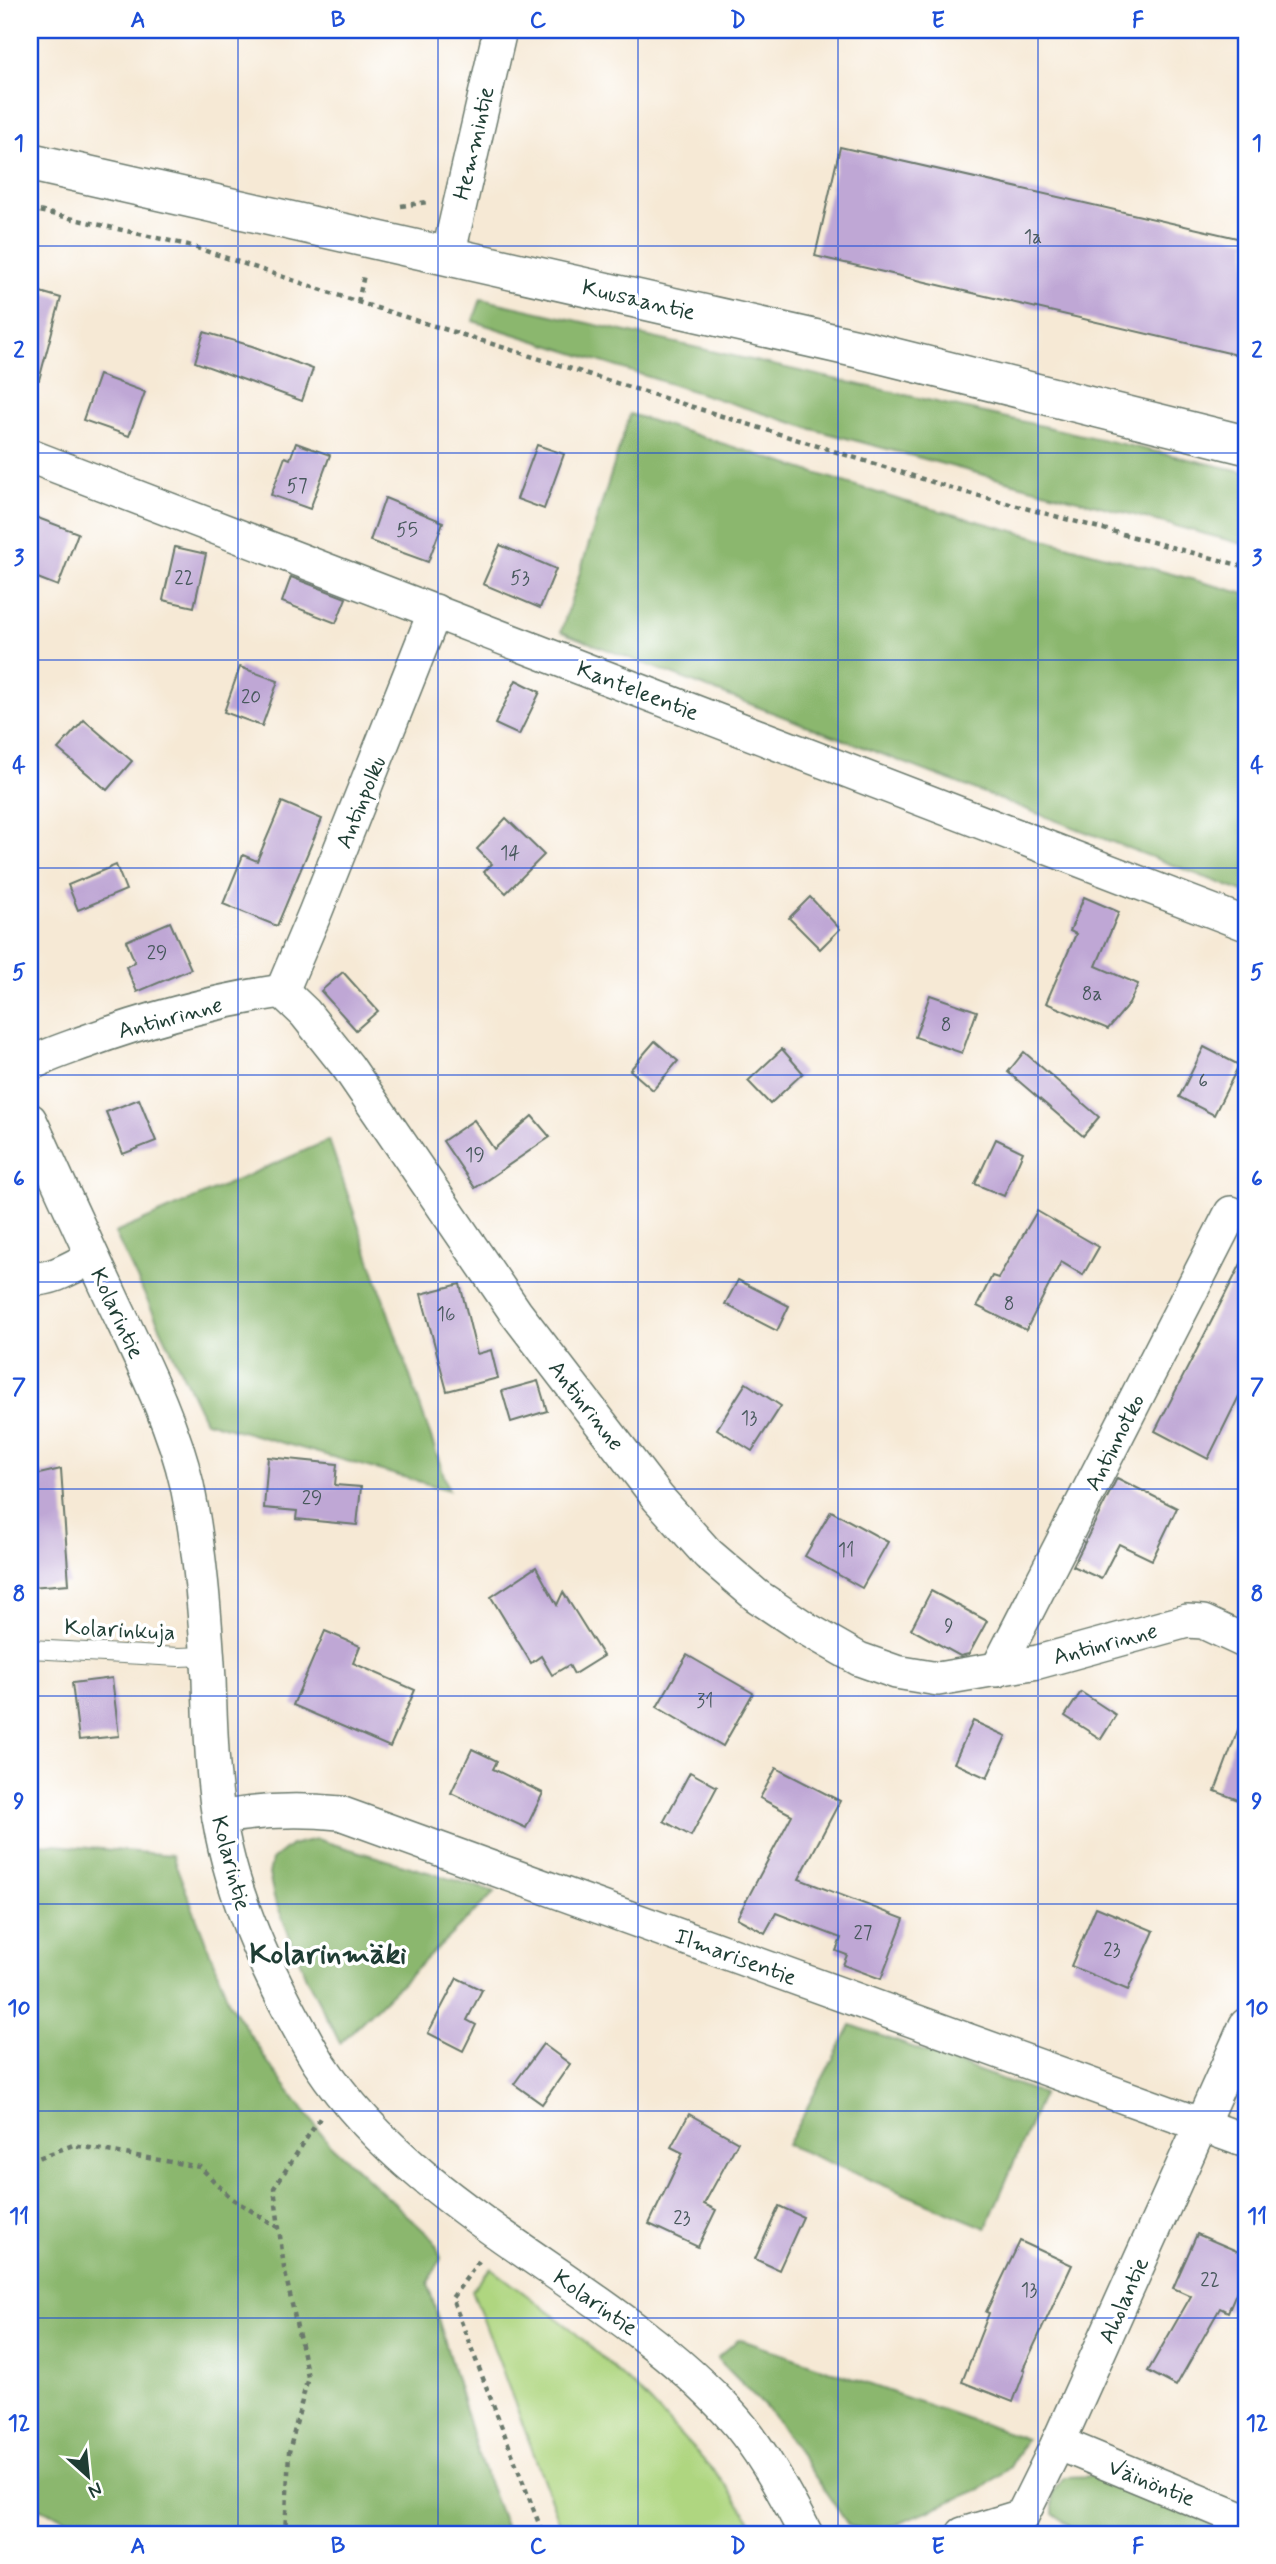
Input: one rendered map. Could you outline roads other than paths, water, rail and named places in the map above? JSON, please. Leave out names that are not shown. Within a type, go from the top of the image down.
[{"type":"main road","name":"Kuusaantie","points":[[30,162],[860,349],[1246,445]]},
{"type":"street","name":"Hemmintie","points":[[448,256],[500,30]]},
{"type":"street","name":"Kanteleentie","points":[[30,456],[1246,924]]},
{"type":"street","name":"Antinpolku","points":[[282,991],[321,900],[435,611]]},
{"type":"street","name":"Antinrinne","points":[[30,1063],[130,1026],[255,995],[282,991],[305,1013],[348,1067],[516,1313],[658,1497],[708,1554],[757,1596],[804,1628],[859,1659],[897,1672],[938,1679],[1038,1662],[1187,1621],[1203,1622],[1246,1642]]},
{"type":"street","name":"Kolarintie","points":[[30,1120],[137,1352],[175,1443],[186,1484],[195,1537],[207,1656],[214,1786],[230,1867],[247,1922],[318,2063],[364,2121],[421,2175],[517,2247],[654,2343],[731,2414],[766,2464],[806,2534]]},
{"type":"street","name":"Antinnotko","points":[[997,1670],[1231,1213]]},
{"type":"street","points":[[30,1278],[37,1279],[63,1272],[92,1257]]},
{"type":"street","name":"Ilmarisentie","points":[[219,1818],[257,1811],[302,1809],[340,1813],[1246,2141]]},
{"type":"street","name":"Aholantie","points":[[963,2534],[1033,2525],[1058,2443],[1246,2025]]},
{"type":"street","name":"Väinöntie","points":[[1058,2443],[1246,2521]]},
{"type":"lane","name":"Kolarinkuja","points":[[30,1648],[179,1657],[207,1656]]},
{"type":"district","name":"Kolarinmäki","points":[[328,1953]]}]
